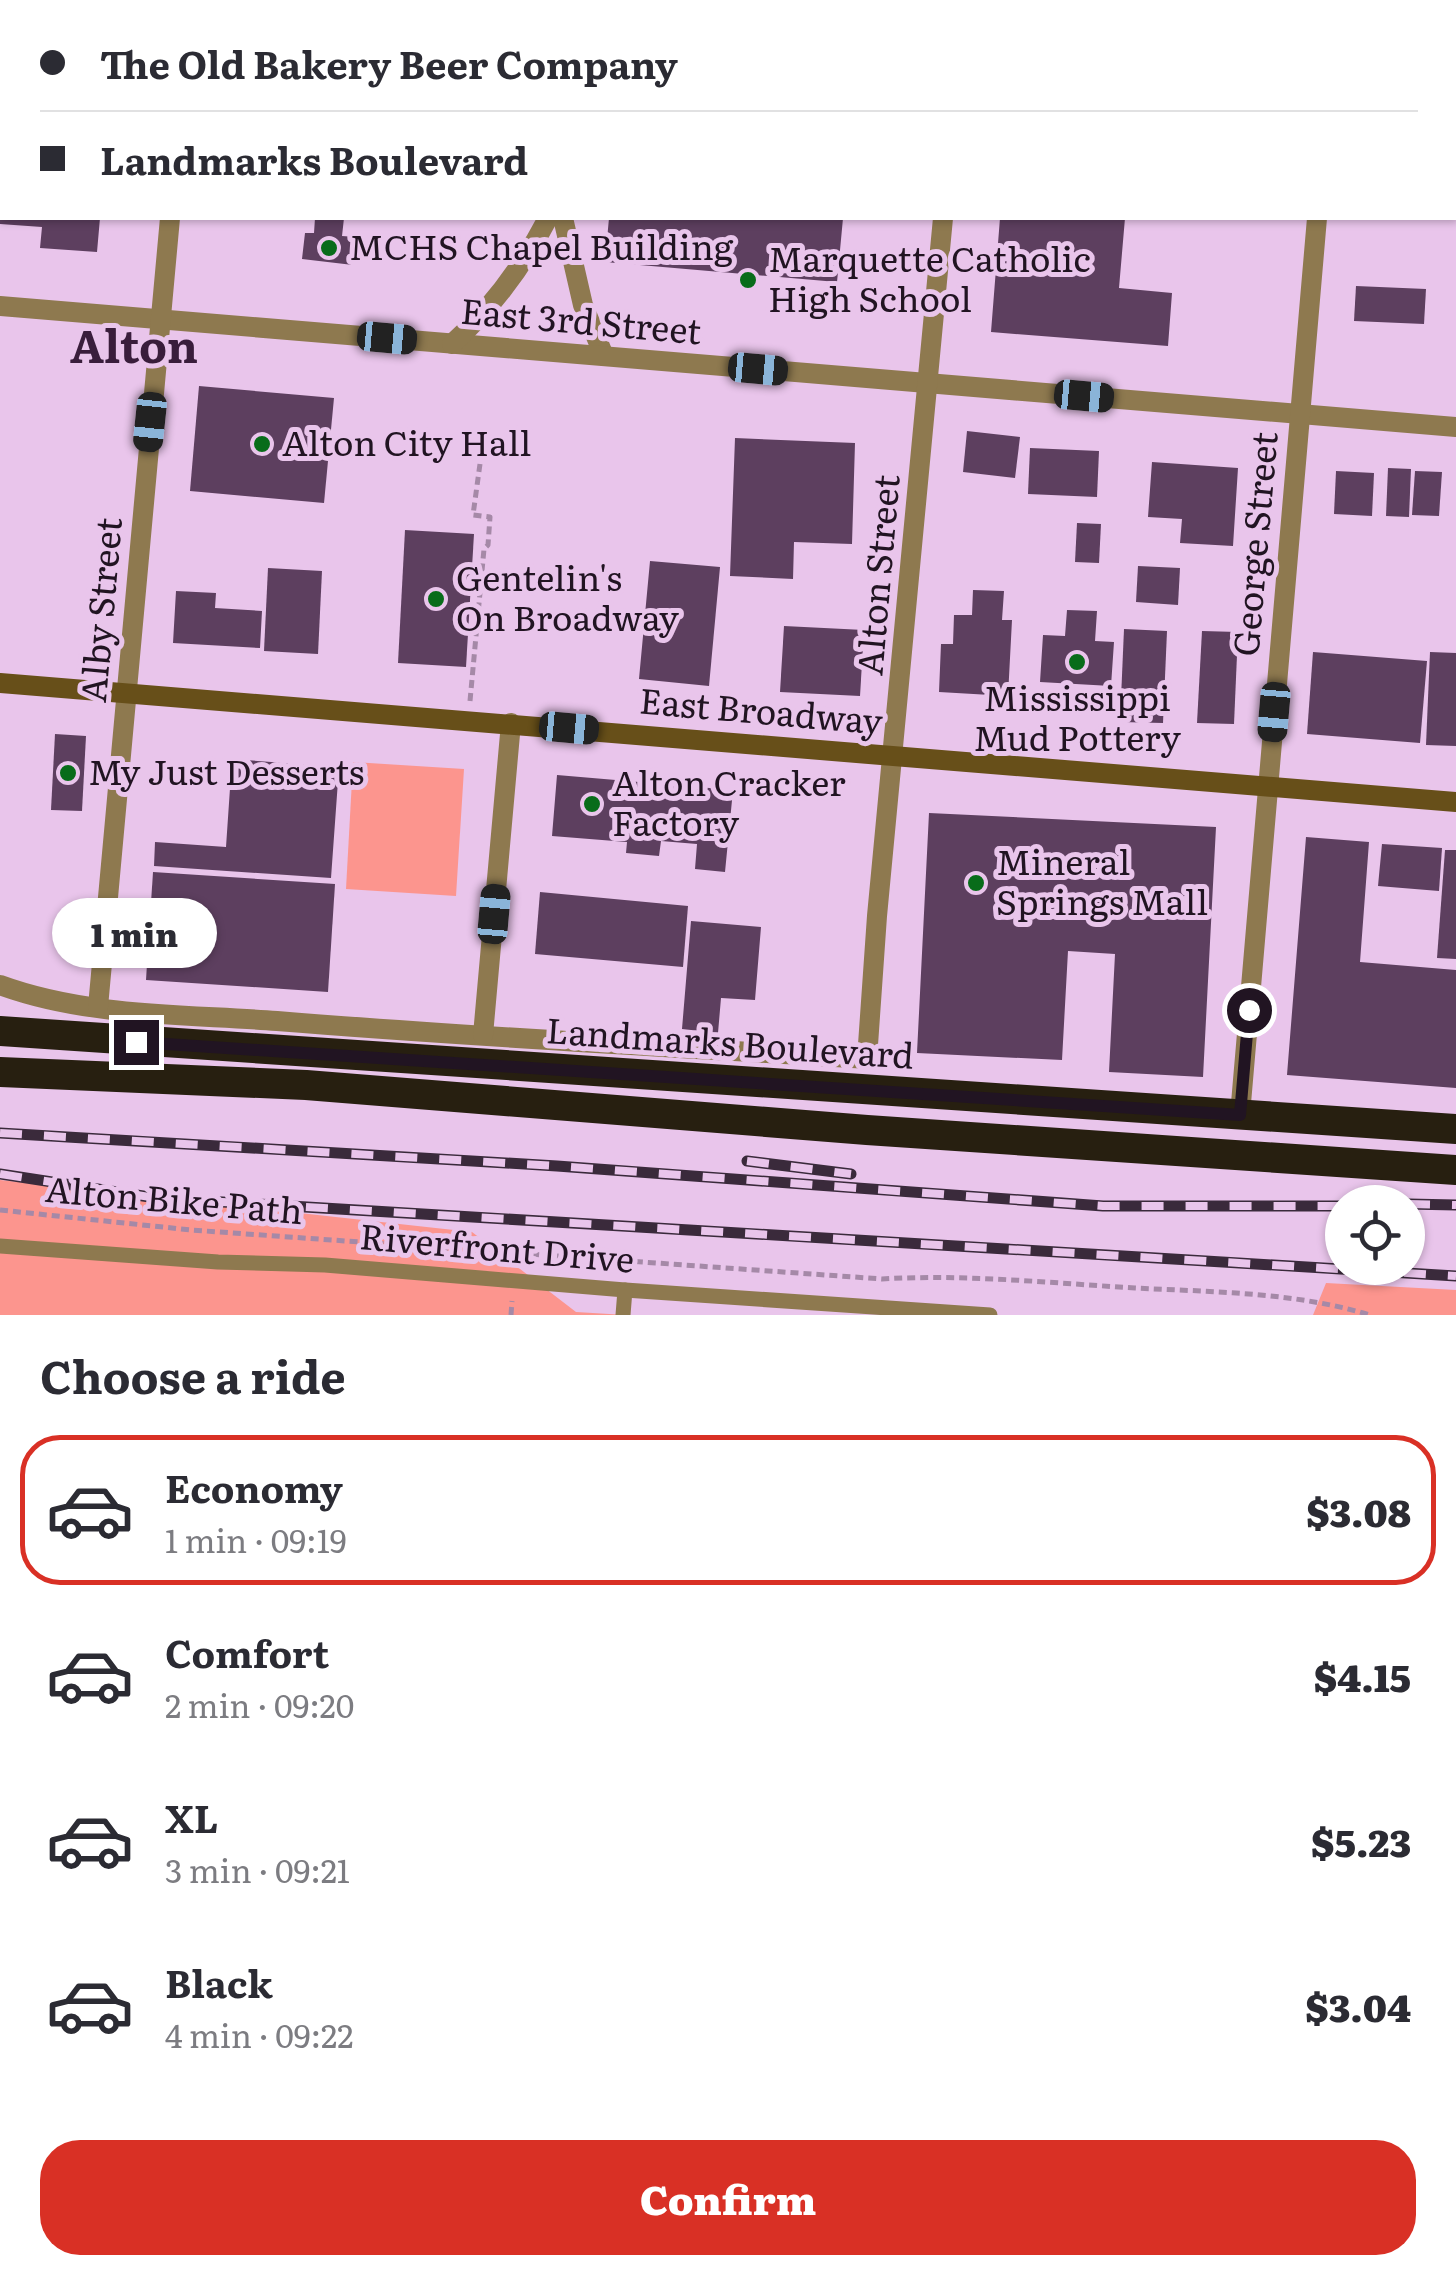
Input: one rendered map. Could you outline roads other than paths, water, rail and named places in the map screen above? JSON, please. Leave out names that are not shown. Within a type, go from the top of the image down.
[{"type":"highway","name":"Landmarks Boulevard","points":[[0,1031],[1456,1129]]},
{"type":"highway","name":"Landmarks Boulevard","points":[[0,1072],[325,1086],[867,1130],[1456,1170]]},
{"type":"street","name":"Alby Street","points":[[98,1007],[170,220]]},
{"type":"street","points":[[452,344],[512,280],[547,220]]},
{"type":"street","points":[[563,220],[578,287],[604,356]]},
{"type":"street","name":"Alton Street","points":[[482,1036],[867,1058],[943,220]]},
{"type":"street","name":"George Street","points":[[1240,1115],[1316,220]]},
{"type":"street","name":"East 3rd Street","points":[[0,306],[1456,427]]},
{"type":"street","name":"East Broadway","points":[[0,683],[1456,802]]},
{"type":"street","points":[[0,984],[34,998],[98,1007],[482,1036],[511,723]]},
{"type":"lane","name":"Riverfront Drive","points":[[0,1246],[990,1315]]},
{"type":"lane","points":[[623,1315],[625,1290]]},
{"type":"railway","points":[[0,1133],[557,1166],[1103,1206],[1325,1206]]},
{"type":"railway","points":[[747,1161],[851,1174]]},
{"type":"railway","points":[[0,1174],[156,1198],[1456,1276]]},
{"type":"railway","points":[[1425,1204],[1456,1205]]},
{"type":"place","name":"MCHS Chapel Building","points":[[329,248]]},
{"type":"place","name":"Marquette Catholic High School","points":[[748,280]]},
{"type":"place","name":"Alton City Hall","points":[[262,444]]},
{"type":"place","name":"Gentelin's On Broadway","points":[[436,599]]},
{"type":"place","name":"Mississippi Mud Pottery","points":[[1077,662]]},
{"type":"place","name":"My Just Desserts","points":[[68,773]]},
{"type":"place","name":"Alton Cracker Factory","points":[[592,804]]},
{"type":"place","name":"Mineral Springs Mall","points":[[976,883]]},
{"type":"district","name":"Alton","points":[[134,347]]}]
